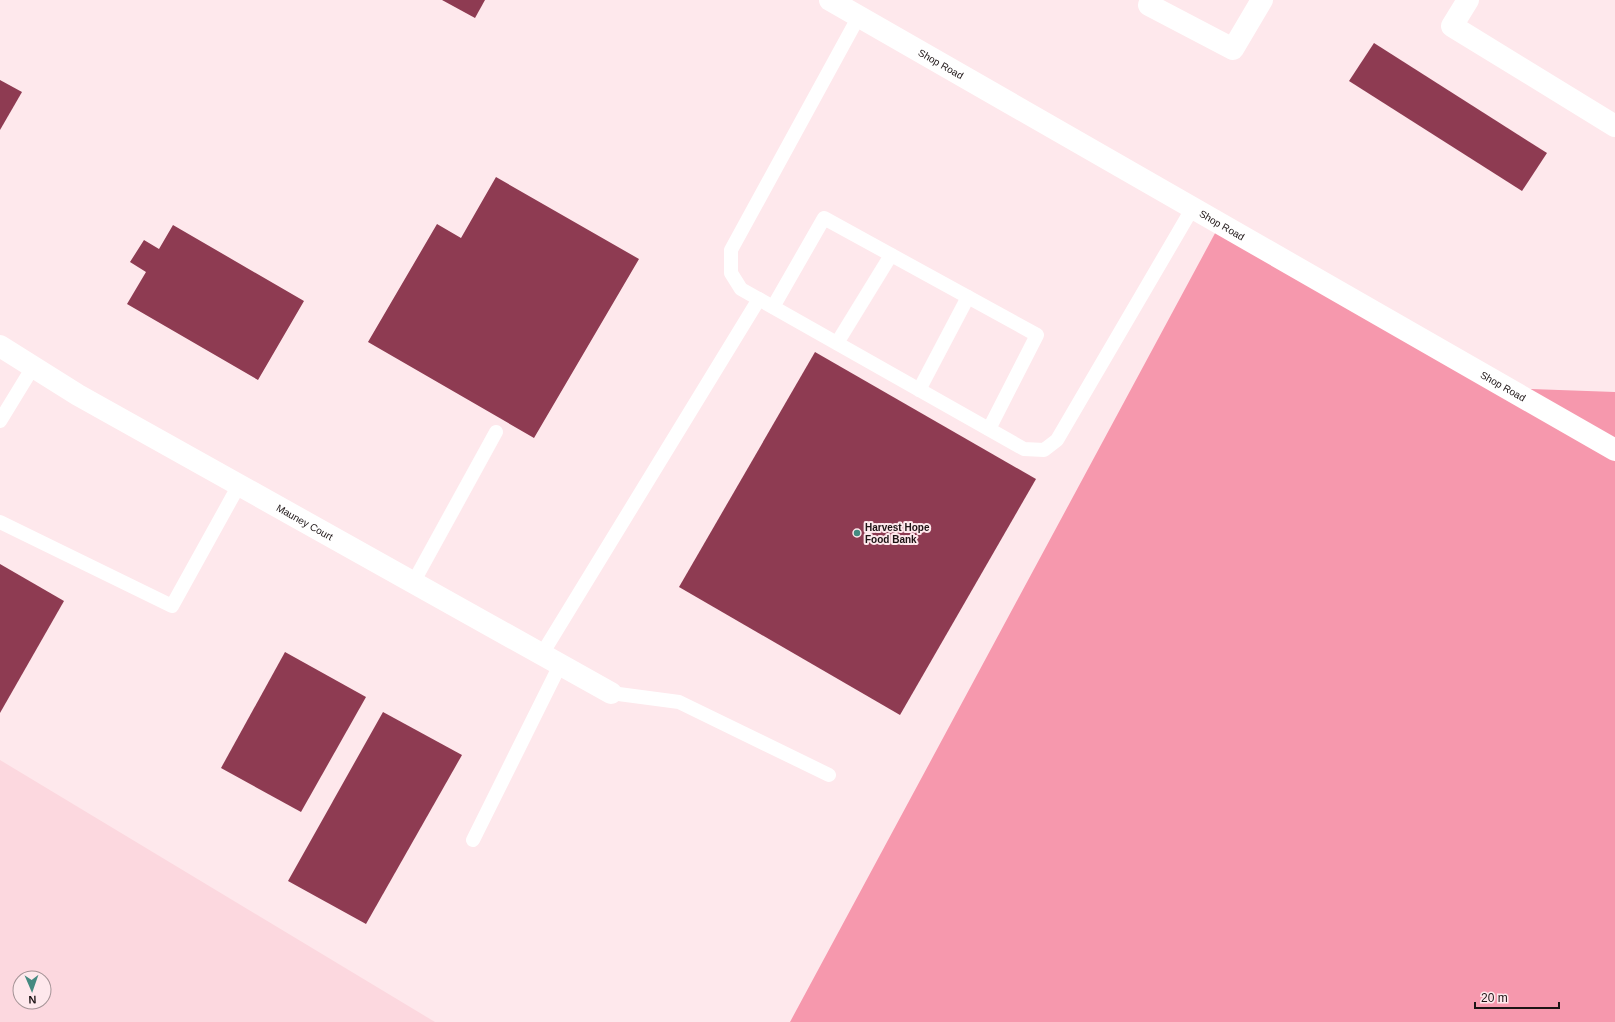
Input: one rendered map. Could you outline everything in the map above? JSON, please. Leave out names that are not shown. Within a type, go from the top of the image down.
[{"type":"street","name":"Shop Road","points":[[830,0],[1192,209],[1615,450]]},
{"type":"street","points":[[1147,2],[1233,49],[1262,0]]},
{"type":"street","points":[[1468,0],[1452,26],[1615,126]]},
{"type":"street","name":"Mauney Court","points":[[0,346],[78,395],[611,694]]},
{"type":"lane","points":[[859,16],[731,250],[731,273],[741,289],[1024,449],[1044,450],[1058,440],[1192,209]]},
{"type":"lane","points":[[773,307],[824,218],[1037,335],[989,429]]},
{"type":"lane","points":[[837,343],[891,255]]},
{"type":"lane","points":[[919,390],[968,297]]},
{"type":"lane","points":[[473,840],[551,660],[759,299]]},
{"type":"lane","points":[[0,422],[33,367]]},
{"type":"lane","points":[[413,583],[496,432]]},
{"type":"lane","points":[[0,522],[172,606],[239,485]]},
{"type":"lane","points":[[611,694],[679,702],[829,775]]},
{"type":"shaded area","points":[[1220,224],[1507,388],[1615,392],[1615,1022],[790,1022]]},
{"type":"shaded area","points":[[0,760],[435,1022],[0,1022]]},
{"type":"building","points":[[442,0],[485,0],[475,18]]},
{"type":"building","points":[[1374,43],[1547,153],[1522,191],[1349,81]]},
{"type":"building","points":[[0,80],[22,92],[0,130]]},
{"type":"building","points":[[496,177],[639,259],[534,438],[368,342],[437,224],[461,238]]},
{"type":"building","points":[[173,225],[304,301],[258,380],[127,304],[146,272],[130,262],[144,240],[159,249]]},
{"type":"building","name":"Harvest Hope Food Bank","points":[[815,352],[1036,479],[900,715],[679,587]]},
{"type":"building","points":[[0,564],[64,601],[0,713]]},
{"type":"building","points":[[285,652],[366,697],[301,812],[221,768]]},
{"type":"building","points":[[383,712],[462,755],[366,924],[288,881]]},
{"type":"place","name":"Harvest Hope Food Bank","points":[[857,533]]}]
